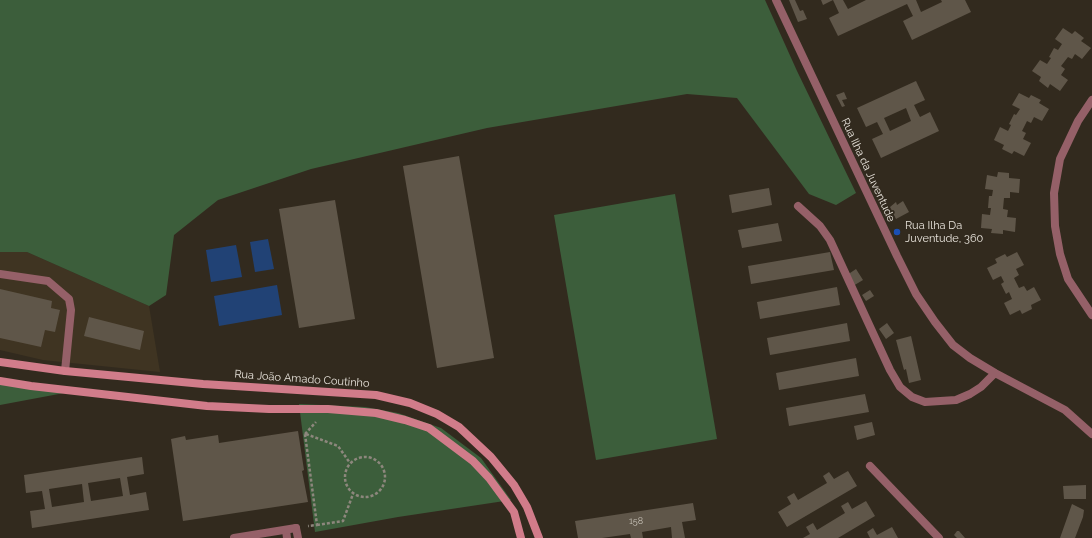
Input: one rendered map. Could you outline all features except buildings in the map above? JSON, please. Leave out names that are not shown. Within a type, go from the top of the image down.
[{"type":"street","name":"Rua Ilha da Juventude","points":[[776,0],[897,256],[916,294],[935,322],[953,345],[970,358],[995,373],[1066,410],[1092,434]]},
{"type":"street","points":[[1092,100],[1078,121],[1060,159],[1054,193],[1055,226],[1060,254],[1068,279],[1092,315]]},
{"type":"street","points":[[798,206],[820,226],[830,240],[890,370],[900,387],[912,397],[925,402],[956,400],[970,394],[995,373]]},
{"type":"street","points":[[0,274],[48,281],[69,299],[71,310],[65,371]]},
{"type":"street","name":"Rua João Amado Coutinho","points":[[0,362],[65,371],[203,384],[376,395],[410,403],[437,414],[459,427],[491,457],[514,485],[527,507],[538,538]]},
{"type":"street","points":[[0,381],[207,406],[269,409],[328,409],[376,414],[405,420],[430,428],[473,461],[489,478],[514,512],[521,538]]},
{"type":"street","points":[[870,466],[940,538]]},
{"type":"street","points":[[234,538],[286,534],[296,528],[298,538]]},
{"type":"path","points":[[317,525],[305,434],[338,446],[350,463]]},
{"type":"path","points":[[362,457],[375,460],[384,470],[384,484],[376,494],[370,498],[363,498],[353,494],[344,481],[344,474],[350,463],[362,457]]},
{"type":"path","points":[[296,528],[342,521],[353,494]]},
{"type":"shaded area","points":[[0,252],[27,252],[149,306],[160,372],[43,360],[0,350]]},
{"type":"green space","points":[[0,0],[765,0],[797,71],[856,193],[836,205],[809,194],[737,98],[687,94],[487,128],[311,169],[218,200],[174,235],[166,295],[149,306],[27,252],[0,252]]},
{"type":"green space","points":[[675,194],[717,439],[596,460],[554,215]]},
{"type":"green space","points":[[0,379],[64,393],[0,405]]},
{"type":"green space","points":[[299,404],[365,407],[398,413],[441,428],[481,458],[511,500],[398,517],[315,532]]},
{"type":"water","points":[[268,239],[274,269],[255,272],[250,242]]},
{"type":"water","points":[[236,245],[242,277],[211,282],[206,250]]},
{"type":"water","points":[[277,285],[282,315],[219,326],[214,296]]},
{"type":"place","name":"Rua Ilha Da Juventude, 360","points":[[897,232]]}]
